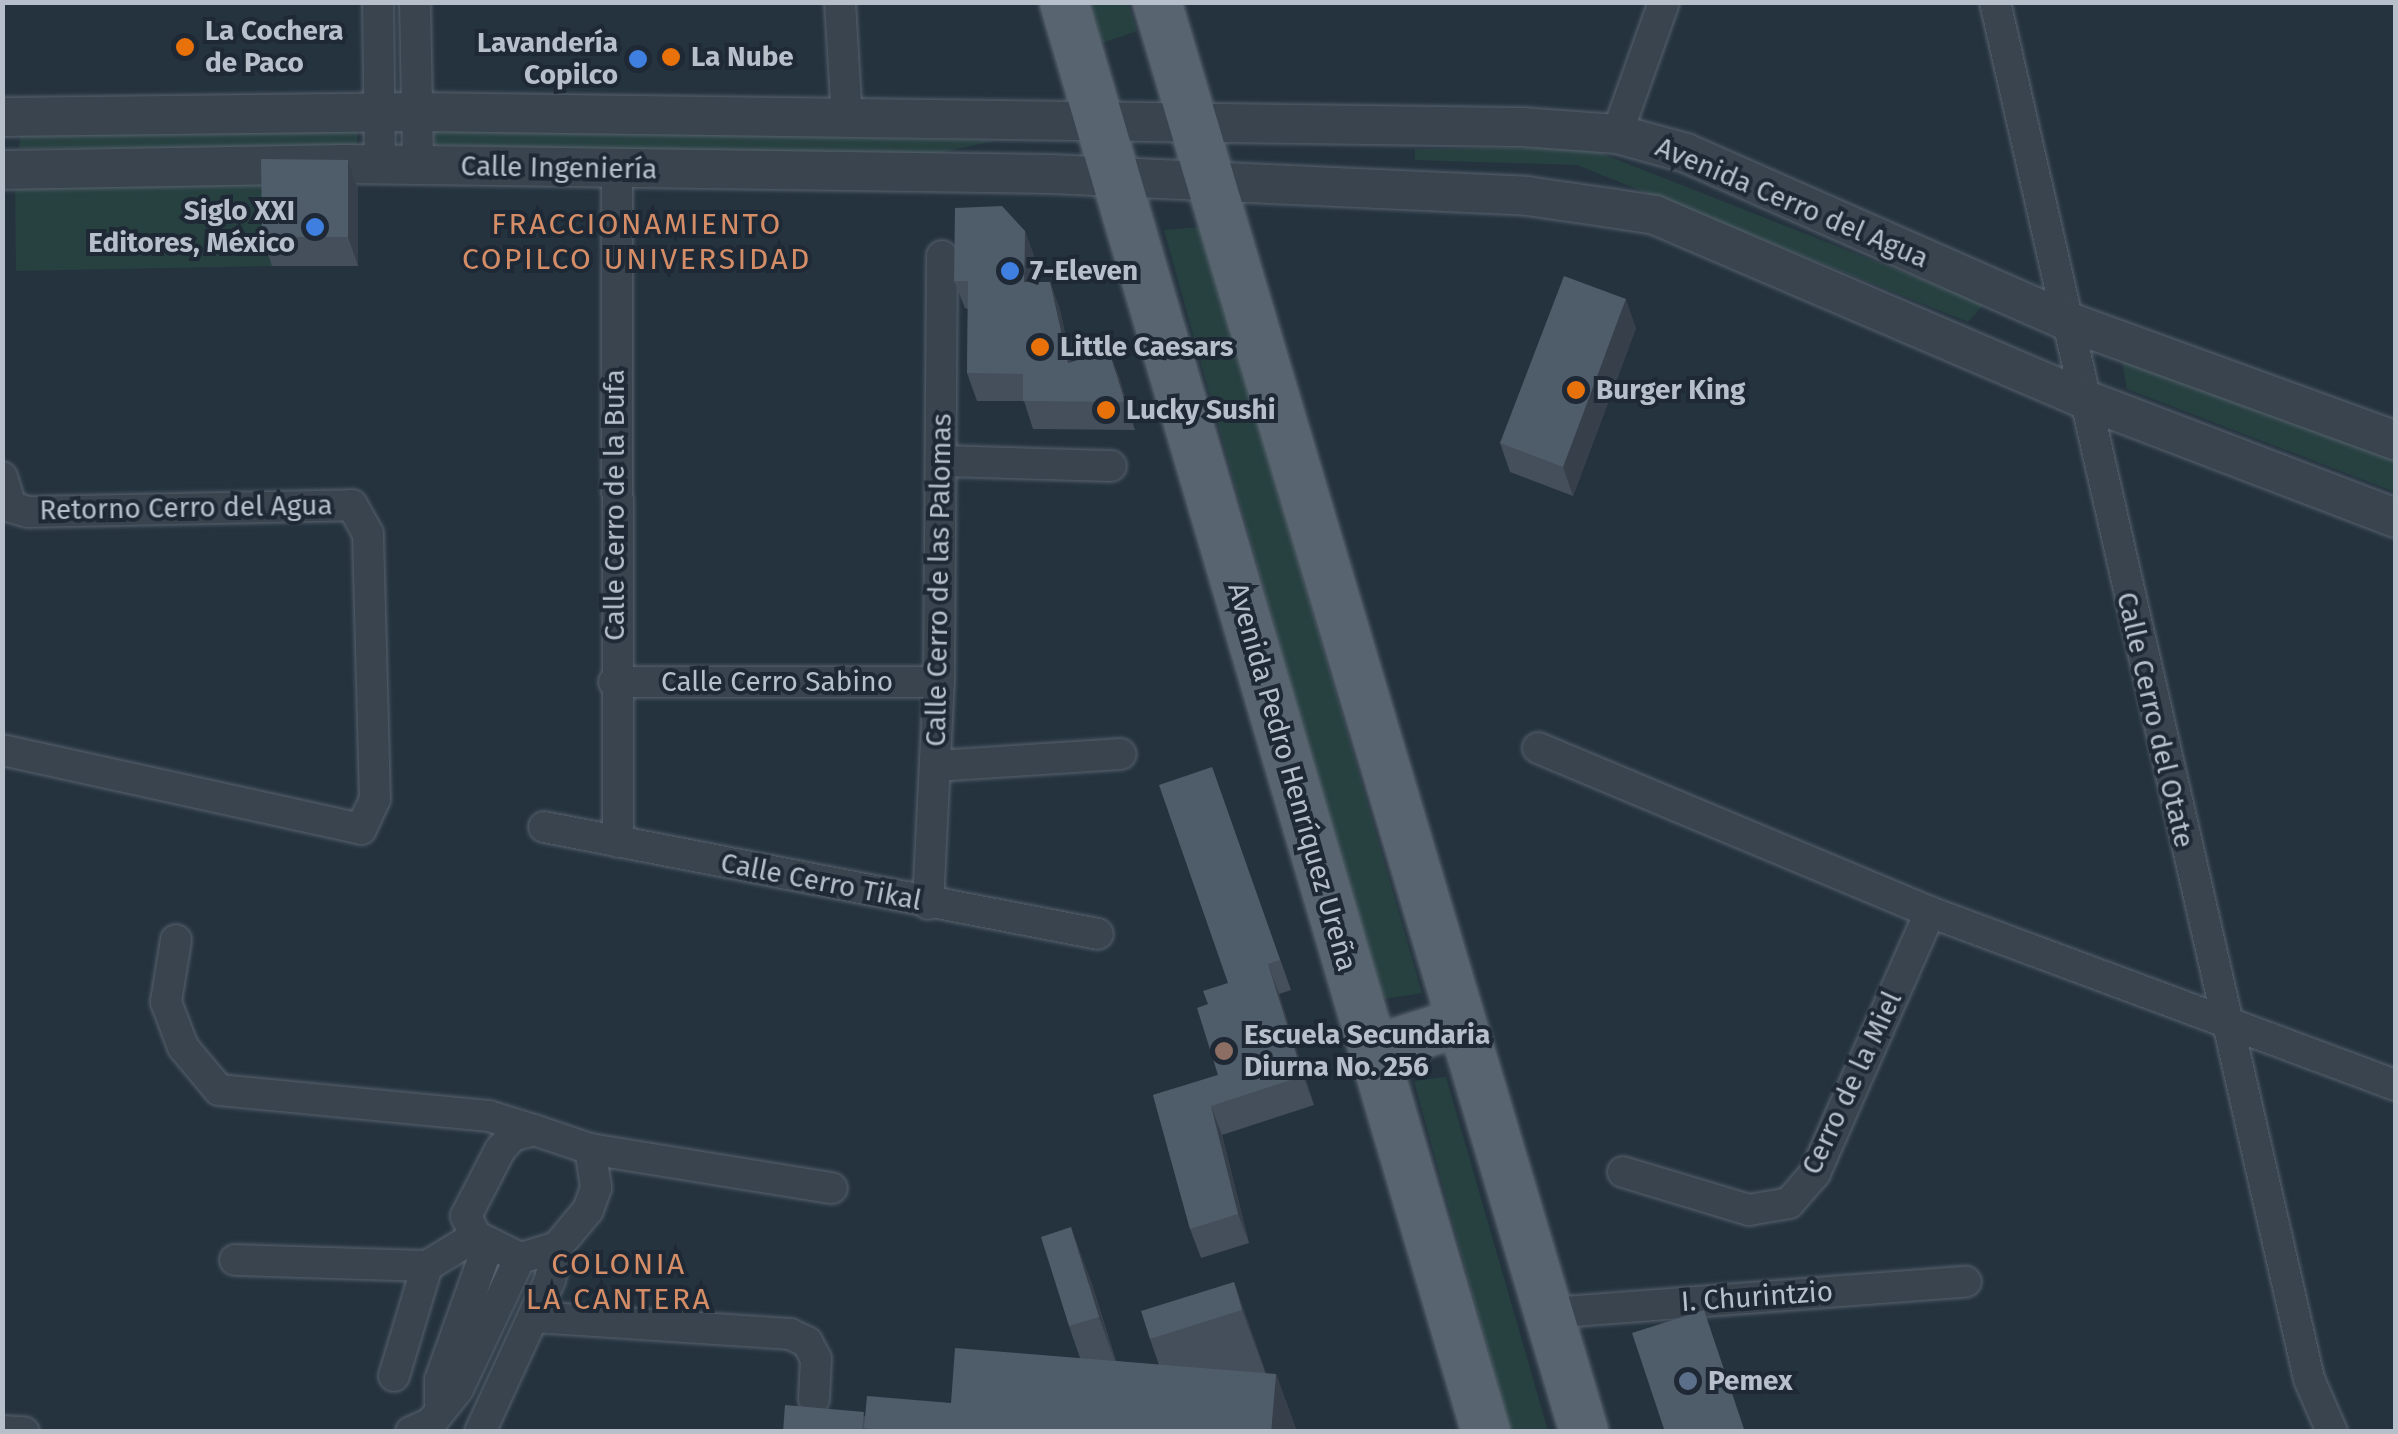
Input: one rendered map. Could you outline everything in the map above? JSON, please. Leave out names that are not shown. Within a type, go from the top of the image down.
[{"type":"main road","name":"Avenida Pedro Henríquez Ureña","points":[[1064,2],[1486,1432]]},
{"type":"main road","points":[[1157,2],[1584,1432]]},
{"type":"main road","points":[[1373,1050],[1460,1022]]},
{"type":"street","points":[[378,2],[398,112],[418,165]]},
{"type":"street","points":[[380,164],[398,112],[415,2]]},
{"type":"street","points":[[840,2],[847,120]]},
{"type":"street","points":[[1617,134],[1664,2]]},
{"type":"street","name":"Calle Cerro del Otate","points":[[1995,2],[2309,1380],[2332,1432]]},
{"type":"street","name":"Calle Ingeniería","points":[[2,118],[398,112],[1006,125],[1097,122]]},
{"type":"street","name":"Avenida Cerro del Agua","points":[[1097,122],[1522,127],[1617,134],[1686,153],[2067,321],[2396,441]]},
{"type":"street","points":[[1001,176],[1014,152],[1006,125]]},
{"type":"street","name":"Calle Ingeniería","points":[[2,170],[380,164],[1115,177]]},
{"type":"street","name":"Calle Cerro de la Bufa","points":[[617,169],[614,682],[618,842]]},
{"type":"street","points":[[1115,177],[1527,196],[1655,215],[2084,399],[2396,518]]},
{"type":"street","name":"Calle Cerro de las Palomas","points":[[928,904],[939,682],[942,256]]},
{"type":"street","points":[[942,461],[1111,466]]},
{"type":"street","name":"Retorno Cerro del Agua","points":[[2,477],[11,507],[28,512],[352,504],[368,534],[375,800],[361,830],[2,750]]},
{"type":"street","name":"Calle Cerro Sabino","points":[[614,682],[939,682]]},
{"type":"street","points":[[1538,748],[1930,912],[2396,1086]]},
{"type":"street","points":[[936,766],[1121,754]]},
{"type":"street","name":"Calle Cerro Tikal","points":[[544,827],[1098,934]]},
{"type":"street","name":"Cerro de la Miel","points":[[1623,1172],[1749,1210],[1789,1203],[1815,1173],[1930,912]]},
{"type":"street","points":[[176,940],[166,1002],[183,1046],[219,1090],[489,1116],[590,1149],[832,1188]]},
{"type":"street","points":[[489,1116],[500,1150]]},
{"type":"street","points":[[440,1405],[440,1380],[500,1150],[512,1136],[534,1130]]},
{"type":"street","points":[[410,1432],[431,1423],[440,1405],[458,1389],[541,1260],[588,1210],[596,1188],[590,1149]]},
{"type":"street","points":[[596,1188],[633,1158]]},
{"type":"street","points":[[234,1260],[438,1258],[477,1233]]},
{"type":"street","points":[[477,1233],[541,1260]]},
{"type":"street","points":[[394,1376],[438,1258]]},
{"type":"street","points":[[480,1432],[534,1317],[541,1260]]},
{"type":"street","name":"I. Churintzio","points":[[1549,1313],[1966,1282]]},
{"type":"street","points":[[534,1317],[790,1334],[807,1342],[816,1359],[814,1399]]},
{"type":"street","points":[[2,1431],[24,1432]]},
{"type":"green space","points":[[1085,3],[1128,3],[1137,31],[1096,45]]},
{"type":"green space","points":[[359,125],[356,148],[19,148],[21,127]]},
{"type":"green space","points":[[433,127],[994,141],[925,156],[435,145]]},
{"type":"green space","points":[[1585,147],[1984,304],[1968,322],[1577,165],[1415,160],[1415,149]]},
{"type":"green space","points":[[271,174],[272,266],[16,271],[15,178]]},
{"type":"green space","points":[[1202,227],[1422,993],[1378,1000],[1164,230]]},
{"type":"green space","points":[[2121,355],[2395,459],[2395,492],[2127,389]]},
{"type":"green space","points":[[1446,1077],[1548,1431],[1510,1431],[1414,1081]]},
{"type":"building","points":[[261,159],[348,160],[348,237],[262,237]]},
{"type":"building","points":[[1002,206],[1025,231],[1024,282],[1050,282],[1068,363],[1109,351],[1125,402],[1023,401],[1023,374],[967,373],[968,281],[954,281],[955,208]]},
{"type":"building","points":[[1564,276],[1626,299],[1563,467],[1500,443]]},
{"type":"building","points":[[1212,767],[1280,960],[1268,964],[1303,1076],[1211,1106],[1238,1214],[1190,1229],[1153,1095],[1218,1075],[1197,1008],[1208,1004],[1203,991],[1228,983],[1159,785]]},
{"type":"building","points":[[1071,1227],[1099,1317],[1069,1326],[1041,1237]]},
{"type":"building","points":[[1234,1282],[1242,1310],[1150,1339],[1141,1311]]},
{"type":"building","name":"Pemex","points":[[1704,1310],[1745,1432],[1665,1432],[1632,1333]]},
{"type":"building","points":[[955,1348],[1276,1374],[1271,1432],[901,1432],[864,1428],[867,1396],[951,1403]]},
{"type":"building","points":[[785,1405],[864,1412],[862,1432],[783,1432]]},
{"type":"place","name":"La Cochera de Paco","points":[[185,47]]},
{"type":"place","name":"La Nube","points":[[671,57]]},
{"type":"place","name":"Lavandería Copilco","points":[[638,59]]},
{"type":"place","name":"Siglo XXI Editores, México","points":[[315,227]]},
{"type":"place","name":"7-Eleven","points":[[1010,271]]},
{"type":"place","name":"Little Caesars","points":[[1040,347]]},
{"type":"place","name":"Burger King","points":[[1576,390]]},
{"type":"place","name":"Lucky Sushi","points":[[1106,410]]},
{"type":"place","name":"Escuela Secundaria Diurna No. 256","points":[[1224,1051]]},
{"type":"place","name":"Pemex","points":[[1688,1381]]},
{"type":"district","name":"FRACCIONAMIENTO COPILCO UNIVERSIDAD","points":[[637,241]]},
{"type":"district","name":"COLONIA LA CANTERA","points":[[619,1281]]}]
